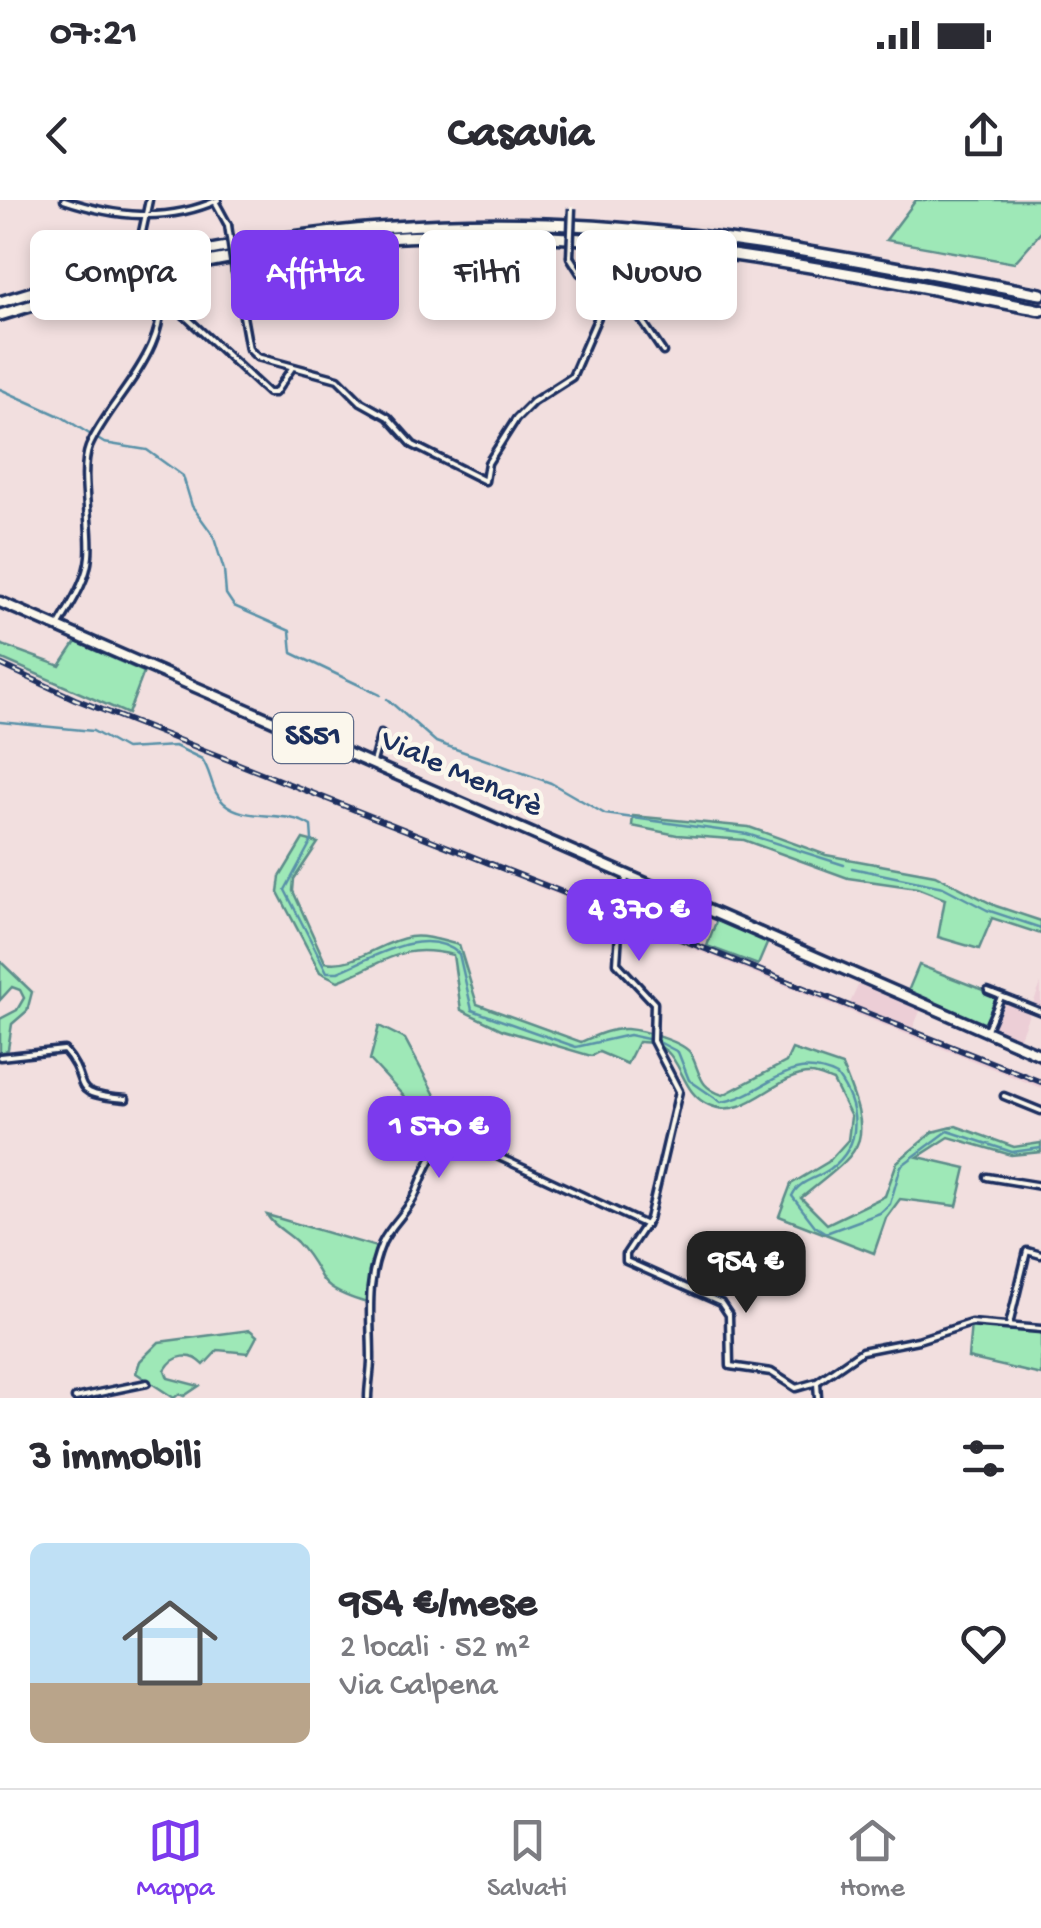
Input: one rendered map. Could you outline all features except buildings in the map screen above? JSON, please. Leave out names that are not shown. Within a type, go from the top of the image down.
[{"type":"highway","points":[[0,302],[142,261],[245,244],[388,228],[545,224],[703,236],[1041,294]]},
{"type":"highway","points":[[0,315],[115,281],[246,255],[387,238],[544,237],[694,249],[1041,310]]},
{"type":"main road","name":"Viale Menarè","points":[[0,603],[627,874]]},
{"type":"main road","name":"SS51","points":[[627,874],[1041,1055]]},
{"type":"street","points":[[64,200],[120,215],[176,214],[216,201],[228,225],[249,349],[256,356],[338,380],[361,402],[388,417],[413,445],[485,481],[488,463],[516,419],[532,402],[572,377],[597,320]]},
{"type":"street","points":[[144,230],[149,200]]},
{"type":"street","points":[[570,200],[570,257],[576,269]]},
{"type":"street","points":[[58,627],[78,590],[89,557],[87,452],[139,373],[156,326],[159,289],[268,393],[275,393],[292,368]]},
{"type":"street","points":[[642,320],[664,352]]},
{"type":"street","points":[[372,764],[381,732]]},
{"type":"street","points":[[627,874],[620,902],[618,964],[654,1003],[653,1039],[679,1092],[646,1224],[626,1254],[626,1261],[725,1306],[729,1315],[730,1366],[772,1372],[796,1388],[817,1382],[870,1348],[918,1340],[971,1323],[1041,1329]]},
{"type":"street","points":[[988,991],[1041,1012]]},
{"type":"street","points":[[986,1031],[1001,997]]},
{"type":"street","points":[[0,1057],[64,1050],[84,1091],[93,1096],[126,1099]]},
{"type":"street","points":[[1004,1096],[1041,1111]]},
{"type":"street","points":[[368,1398],[371,1359],[367,1303],[376,1257],[393,1222],[414,1197],[433,1156],[447,1141],[458,1138],[646,1224]]},
{"type":"street","points":[[986,1177],[1041,1186]]},
{"type":"street","points":[[1008,1325],[1027,1251],[1041,1255]]},
{"type":"street","points":[[75,1398],[147,1382]]},
{"type":"street","points":[[817,1382],[818,1398]]},
{"type":"shaded area","points":[[540,879],[647,923],[661,889],[719,914],[707,946],[850,1003],[862,977],[923,1004],[913,1028],[1041,1079],[1041,1088],[536,886]]},
{"type":"shaded area","points":[[1041,984],[1041,1012],[1031,1009],[1017,1045],[986,1031],[1001,997],[1031,1008]]},
{"type":"green space","points":[[916,200],[1041,200],[1041,232],[1014,263],[886,240]]},
{"type":"green space","points":[[76,642],[144,672],[128,714],[0,658],[0,644],[60,666]]},
{"type":"green space","points":[[633,816],[749,827],[826,855],[935,875],[996,906],[1041,921],[1041,934],[992,918],[979,949],[938,937],[945,899],[917,888],[848,878],[744,840],[677,835],[632,826]]},
{"type":"green space","points":[[303,839],[318,843],[294,879],[293,891],[325,962],[347,961],[410,937],[459,945],[477,1004],[581,1042],[621,1029],[662,1037],[687,1050],[705,1084],[723,1095],[786,1062],[792,1049],[842,1066],[859,1113],[858,1142],[839,1167],[801,1198],[827,1224],[885,1196],[897,1162],[933,1132],[956,1126],[1014,1147],[1041,1143],[1041,1152],[1011,1155],[949,1137],[918,1157],[966,1168],[957,1206],[900,1199],[886,1218],[874,1253],[779,1216],[791,1184],[828,1162],[848,1140],[851,1117],[833,1081],[814,1074],[798,1075],[736,1107],[709,1105],[690,1089],[664,1049],[653,1044],[638,1042],[627,1064],[599,1052],[591,1056],[503,1030],[461,1010],[453,955],[405,953],[338,981],[320,972],[278,892],[280,877]]},
{"type":"green space","points":[[719,914],[770,937],[758,965],[707,946]]},
{"type":"green space","points":[[0,961],[32,992],[27,1011],[12,1024],[8,1049],[0,1054],[0,1019],[17,1010],[24,998],[20,990],[12,987],[0,1000]]},
{"type":"green space","points":[[919,965],[1001,997],[986,1031],[906,996]]},
{"type":"green space","points":[[379,1026],[405,1039],[437,1099],[413,1106],[370,1060]]},
{"type":"green space","points":[[267,1215],[380,1248],[367,1303],[328,1286],[297,1242]]},
{"type":"green space","points":[[971,1323],[1041,1329],[1041,1375],[968,1358]]},
{"type":"green space","points":[[250,1330],[257,1336],[248,1353],[218,1350],[204,1365],[189,1357],[178,1358],[169,1365],[165,1370],[168,1378],[199,1386],[184,1396],[174,1398],[136,1373],[140,1361],[159,1342]]},
{"type":"waterway","points":[[0,389],[62,417],[104,443],[147,450],[183,476],[192,506],[213,535],[224,570],[226,594],[234,606],[290,631],[292,653],[380,695]]},
{"type":"waterway","points":[[387,699],[436,742],[551,783],[605,814],[747,834],[844,865]]},
{"type":"waterway","points":[[0,722],[93,731],[125,749],[175,746],[202,759],[216,793],[233,809],[290,818],[311,826],[312,840],[285,890],[327,972],[338,972],[399,946],[431,942],[459,954],[472,1010],[576,1047],[629,1035],[657,1041],[678,1052],[689,1080],[721,1102],[790,1072],[819,1070],[837,1076],[853,1112],[855,1124],[849,1148],[841,1159],[799,1186],[792,1196],[815,1226],[826,1233],[880,1213],[890,1204],[901,1166],[948,1131],[1012,1152],[1041,1148]]},
{"type":"waterway","points":[[852,868],[943,887],[987,910],[1041,928]]},
{"type":"railway","points":[[0,664],[75,699],[1041,1082]]}]
